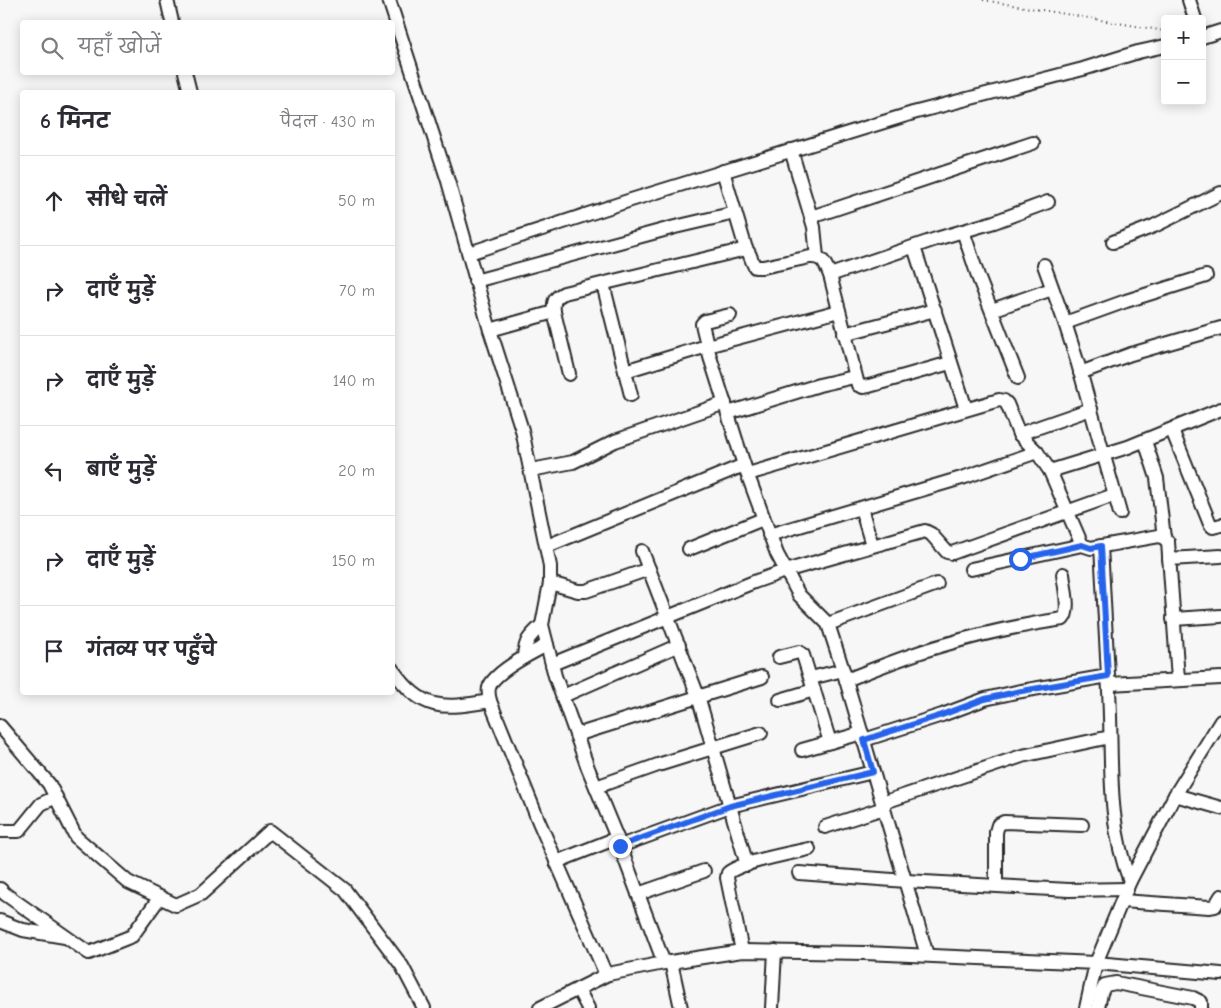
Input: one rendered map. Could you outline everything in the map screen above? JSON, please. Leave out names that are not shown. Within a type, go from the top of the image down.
[{"type":"street","points":[[167,0],[172,20]]},
{"type":"street","points":[[389,0],[448,181],[469,253],[475,281],[522,430],[532,470],[550,566],[550,583],[542,625],[552,664],[596,787],[638,894],[668,963],[681,1008]]},
{"type":"street","points":[[1189,0],[1194,15]]},
{"type":"street","points":[[1206,36],[1221,31]]},
{"type":"street","points":[[469,253],[723,171],[913,113],[1161,47]]},
{"type":"street","points":[[186,75],[190,90]]},
{"type":"street","points":[[810,217],[1033,143]]},
{"type":"street","points":[[791,150],[815,234],[817,257]]},
{"type":"street","points":[[723,171],[746,249],[755,267],[763,268],[817,257],[822,259],[830,275],[854,377],[858,385],[863,387],[950,363]]},
{"type":"street","points":[[1113,242],[1154,226],[1221,193]]},
{"type":"street","points":[[830,275],[994,222],[1048,202]]},
{"type":"street","points":[[475,281],[675,227],[735,213]]},
{"type":"street","points":[[963,231],[1018,378]]},
{"type":"street","points":[[914,247],[966,409]]},
{"type":"street","points":[[569,374],[554,312],[553,302],[556,296],[746,249]]},
{"type":"street","points":[[1044,265],[1065,323],[1120,513]]},
{"type":"street","points":[[1065,323],[1126,301],[1206,276]]},
{"type":"street","points":[[603,284],[631,395]]},
{"type":"street","points":[[992,310],[1052,289]]},
{"type":"street","points":[[844,334],[934,310]]},
{"type":"street","points":[[625,371],[707,346],[839,311]]},
{"type":"street","points":[[490,330],[554,312]]},
{"type":"street","points":[[730,315],[705,321],[702,324],[726,408],[769,536],[785,571],[799,595],[828,624],[845,675],[927,955]]},
{"type":"street","points":[[1080,373],[1131,354],[1221,328]]},
{"type":"street","points":[[532,470],[573,462],[615,442],[726,408],[854,377]]},
{"type":"street","points":[[547,546],[746,469],[823,453],[999,400],[1004,400],[1007,404],[1019,434],[1037,452],[1050,471],[1066,512],[1082,545]]},
{"type":"street","points":[[1019,434],[1091,409]]},
{"type":"street","points":[[1050,471],[1145,441],[1221,410]]},
{"type":"street","points":[[1172,430],[1210,524],[1214,527],[1221,525]]},
{"type":"street","points":[[1145,441],[1156,478],[1164,538]]},
{"type":"street","points":[[769,536],[974,474],[1037,452]]},
{"type":"street","points":[[552,664],[667,616],[785,571],[925,531],[932,534],[947,552],[952,553],[1114,495]]},
{"type":"street","points":[[861,508],[872,546]]},
{"type":"street","points":[[689,550],[763,519]]},
{"type":"street","points":[[971,569],[1082,545],[1091,548],[1159,536],[1164,538],[1168,542],[1178,679]]},
{"type":"street","points":[[1101,546],[1112,802],[1128,885]]},
{"type":"street","points":[[642,551],[698,696],[747,865]]},
{"type":"street","points":[[1169,559],[1221,556]]},
{"type":"street","points":[[550,583],[578,591],[586,591],[649,569]]},
{"type":"street","points":[[780,700],[813,684],[937,646],[1006,629],[1063,619],[1067,609],[1063,574]]},
{"type":"street","points":[[828,624],[937,584]]},
{"type":"street","points":[[1174,619],[1221,616]]},
{"type":"street","points":[[524,657],[527,640],[542,625]]},
{"type":"street","points":[[547,645],[524,657],[492,682],[489,689],[490,701],[556,862],[604,970],[608,974]]},
{"type":"street","points":[[563,696],[679,645]]},
{"type":"street","points":[[779,657],[799,652],[803,655],[830,742]]},
{"type":"street","points":[[395,673],[405,687],[420,699],[433,705],[448,707],[490,701]]},
{"type":"street","points":[[576,735],[762,677]]},
{"type":"street","points":[[802,750],[942,715],[985,699],[1016,692],[1108,680],[1221,678]]},
{"type":"street","points":[[1086,1008],[1096,963],[1128,885],[1176,795],[1221,722]]},
{"type":"street","points":[[0,726],[49,784],[76,837],[128,882],[176,905],[201,894],[270,830],[345,890],[402,966],[424,1008]]},
{"type":"street","points":[[596,787],[713,747],[761,733]]},
{"type":"street","points":[[825,827],[1015,758],[1110,737]]},
{"type":"street","points":[[556,862],[730,806],[873,772]]},
{"type":"street","points":[[1176,795],[1221,808]]},
{"type":"street","points":[[0,831],[19,831],[40,804],[56,796]]},
{"type":"street","points":[[996,885],[996,832],[998,825],[1004,822],[1082,825]]},
{"type":"street","points":[[742,952],[727,878],[728,873],[747,865],[809,849]]},
{"type":"street","points":[[638,894],[704,871]]},
{"type":"street","points":[[799,873],[906,882],[1069,890],[1128,885]]},
{"type":"street","points":[[0,889],[89,952],[132,936],[160,897]]},
{"type":"street","points":[[1122,901],[1209,907],[1215,906],[1221,896]]},
{"type":"street","points":[[0,921],[23,930],[69,938]]},
{"type":"street","points":[[772,1008],[775,951]]},
{"type":"street","points":[[540,1008],[608,974],[742,952],[775,951],[927,955],[1096,963],[1221,974]]},
{"type":"street","points":[[1098,1008],[1105,985],[1116,983],[1193,998],[1200,1002],[1201,1008]]},
{"type":"street","points":[[578,989],[588,1008]]},
{"type":"path","points":[[983,0],[1161,30]]},
{"type":"route","points":[[620,846],[730,806],[873,772],[864,740],[985,699],[1108,676],[1101,546],[1091,548],[1082,545],[1020,559]]}]
